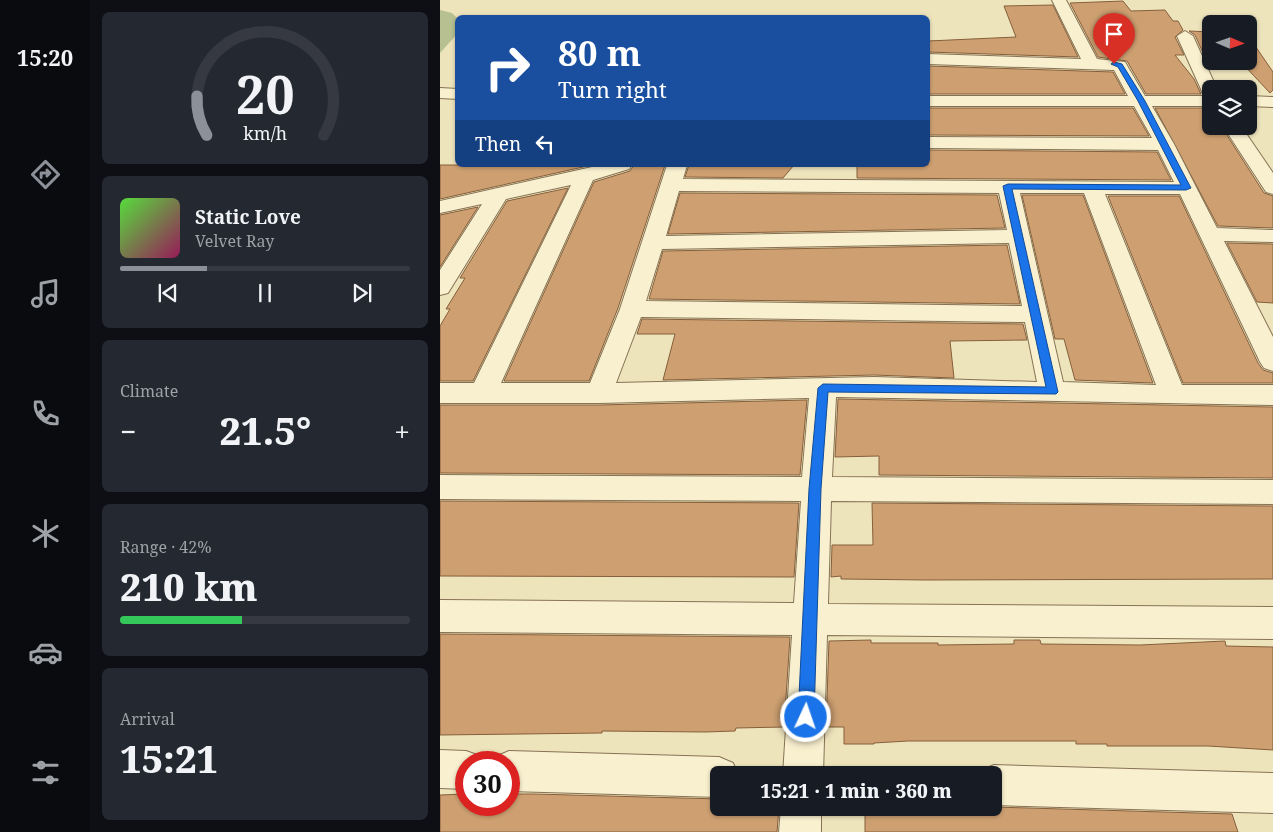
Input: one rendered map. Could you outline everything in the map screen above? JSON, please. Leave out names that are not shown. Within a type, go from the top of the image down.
[{"type":"street","points":[[1059,0],[1092,63]]},
{"type":"street","points":[[1185,36],[1205,80]]},
{"type":"street","points":[[930,59],[1119,65],[1165,144],[1273,362]]},
{"type":"street","points":[[1084,101],[1075,69],[1090,68],[1092,63]]},
{"type":"street","points":[[440,94],[455,94]]},
{"type":"street","points":[[930,101],[1202,101]]},
{"type":"street","points":[[1257,101],[1273,102]]},
{"type":"street","points":[[1238,135],[1273,188]]},
{"type":"street","points":[[930,143],[1165,144]]},
{"type":"street","points":[[440,207],[498,195],[573,174],[611,167]]},
{"type":"street","points":[[835,186],[838,167]]},
{"type":"street","points":[[483,392],[573,174]]},
{"type":"street","points":[[599,393],[632,309],[674,175],[835,186],[1186,188]]},
{"type":"street","points":[[1008,186],[1052,392]]},
{"type":"street","points":[[1092,187],[1173,395]]},
{"type":"street","points":[[440,288],[498,195]]},
{"type":"street","points":[[1210,234],[1273,236]]},
{"type":"street","points":[[652,243],[1019,236]]},
{"type":"street","points":[[632,309],[1035,314]]},
{"type":"street","points":[[440,393],[599,393],[823,388],[1173,395],[1273,395]]},
{"type":"street","points":[[804,766],[812,619],[815,489],[823,388]]},
{"type":"street","points":[[440,487],[1273,492]]},
{"type":"street","points":[[440,616],[1273,623]]},
{"type":"street","points":[[440,769],[455,770]]},
{"type":"street","points":[[520,771],[710,777]]},
{"type":"street","points":[[1002,785],[1273,793]]},
{"type":"street","points":[[800,832],[801,816]]},
{"type":"green space","points":[[440,10],[452,13],[455,16],[455,36],[440,53]]},
{"type":"building","points":[[1123,1],[1131,11],[1165,10],[1173,21],[1178,21],[1183,30],[1175,37],[1184,55],[1175,55],[1194,79],[1201,94],[1146,94],[1127,61],[1098,57],[1070,3]]},
{"type":"building","points":[[1053,5],[1078,57],[930,52],[930,41],[1016,37],[1004,6]]},
{"type":"building","points":[[1189,31],[1202,32],[1202,51],[1195,35]]},
{"type":"building","points":[[1258,50],[1273,72],[1273,90],[1270,93],[1248,70],[1258,70]]},
{"type":"building","points":[[930,66],[1113,72],[1125,94],[930,94]]},
{"type":"building","points":[[930,108],[1133,108],[1149,136],[930,135]]},
{"type":"building","points":[[1155,108],[1202,108],[1202,135],[1227,135],[1264,193],[1273,196],[1273,228],[1218,226]]},
{"type":"building","points":[[930,150],[1157,152],[1171,180],[857,178],[857,167],[930,167]]},
{"type":"building","points":[[440,165],[455,165],[455,167],[583,167],[440,199]]},
{"type":"building","points":[[633,167],[664,167],[618,308],[589,381],[504,381],[594,182],[630,171]]},
{"type":"building","points":[[688,167],[792,167],[783,178],[685,177]]},
{"type":"building","points":[[568,188],[473,381],[440,381],[440,326],[450,309],[446,309],[465,278],[460,278],[507,201]]},
{"type":"building","points":[[680,193],[997,195],[1005,228],[668,234]]},
{"type":"building","points":[[1022,195],[1083,195],[1153,383],[1075,380],[1064,339],[1055,339]]},
{"type":"building","points":[[1108,196],[1179,196],[1258,363],[1263,370],[1273,373],[1273,383],[1183,383]]},
{"type":"building","points":[[478,207],[440,267],[440,215]]},
{"type":"building","points":[[1227,243],[1273,244],[1273,303],[1257,302]]},
{"type":"building","points":[[1007,245],[1020,304],[649,299],[663,251]]},
{"type":"building","points":[[642,319],[1023,324],[1027,340],[950,341],[954,378],[874,375],[663,380],[675,334],[637,334]]},
{"type":"building","points":[[838,399],[1273,407],[1273,478],[879,475],[879,456],[835,457]]},
{"type":"building","points":[[807,400],[800,475],[440,473],[440,405],[599,405]]},
{"type":"building","points":[[440,501],[799,503],[794,577],[440,576]]},
{"type":"building","points":[[872,503],[1273,506],[1273,579],[926,580],[841,579],[841,576],[831,577],[832,545],[873,545]]},
{"type":"building","points":[[440,634],[790,637],[784,727],[736,728],[735,731],[705,732],[602,731],[602,733],[440,735]]},
{"type":"building","points":[[871,640],[871,643],[938,643],[938,645],[1014,644],[1014,640],[1040,640],[1041,644],[1140,645],[1225,641],[1226,646],[1273,647],[1273,750],[1208,746],[1107,746],[1107,744],[1076,744],[1076,741],[908,741],[844,744],[844,727],[826,727],[829,641]]},
{"type":"building","points":[[455,794],[455,816],[520,816],[520,794],[710,799],[710,816],[778,816],[777,832],[440,832],[440,795]]},
{"type":"building","points":[[1002,807],[1232,814],[1238,832],[865,832],[865,816],[1002,816]]},
{"type":"route","points":[[806,717],[812,619],[815,489],[823,388],[874,387],[1052,392],[1008,186],[1186,188],[1165,144],[1141,101],[1120,66],[1114,64]]}]
